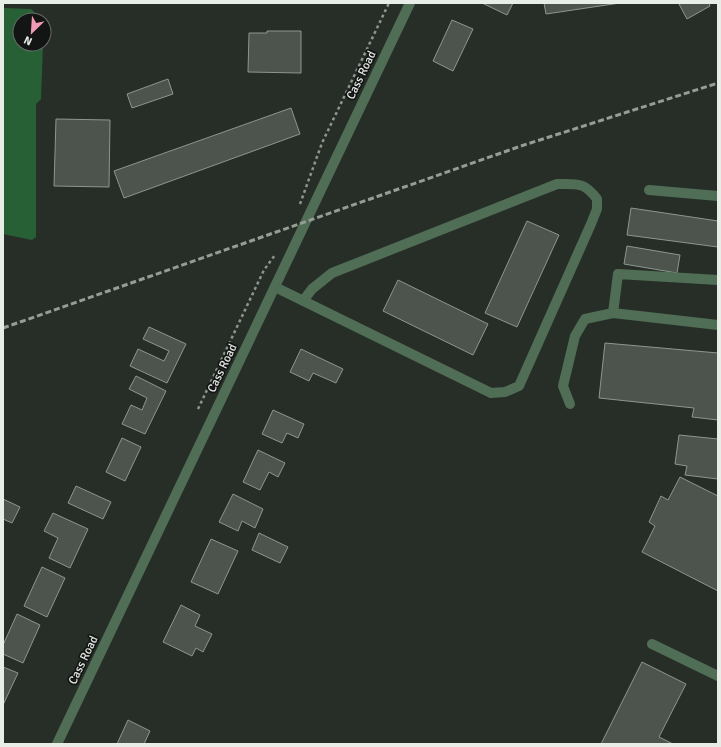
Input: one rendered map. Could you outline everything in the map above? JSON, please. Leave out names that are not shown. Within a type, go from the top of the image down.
[{"type":"street","name":"Cass Road","points":[[57,744],[275,287],[330,167],[410,3]]},
{"type":"street","points":[[275,287],[303,301],[491,392],[505,392],[519,386],[591,224],[597,209],[597,199],[588,187],[574,184],[557,184],[332,273],[312,290],[303,301]]},
{"type":"street","points":[[649,190],[718,196]]},
{"type":"street","points":[[613,314],[618,274],[718,280]]},
{"type":"street","points":[[570,404],[564,386],[575,336],[585,319],[613,314],[718,325]]},
{"type":"street","points":[[652,644],[718,676]]},
{"type":"path","points":[[297,210],[322,143],[389,3]]},
{"type":"path","points":[[198,409],[264,270],[280,249]]},
{"type":"green space","points":[[3,8],[31,9],[34,12],[12,12],[12,52],[43,52],[41,99],[36,104],[36,237],[32,240],[3,234]]},
{"type":"building","points":[[482,3],[513,3],[507,15]]},
{"type":"building","points":[[544,3],[620,3],[546,14]]},
{"type":"building","points":[[709,3],[710,6],[687,19],[679,4]]},
{"type":"building","points":[[452,20],[473,29],[453,71],[433,61]]},
{"type":"building","points":[[267,31],[301,31],[301,73],[248,72],[249,33],[267,33]]},
{"type":"building","points":[[168,79],[173,94],[132,108],[127,94]]},
{"type":"building","points":[[291,108],[300,134],[124,198],[114,171]]},
{"type":"building","points":[[56,119],[110,120],[109,187],[54,186]]},
{"type":"building","points":[[631,208],[718,221],[718,247],[627,235]]},
{"type":"building","points":[[527,221],[559,235],[517,327],[485,313]]},
{"type":"building","points":[[627,246],[680,255],[677,273],[624,264]]},
{"type":"building","points":[[398,280],[488,324],[473,355],[383,311]]},
{"type":"building","points":[[149,327],[186,344],[167,383],[130,366],[138,349],[164,361],[169,351],[143,339]]},
{"type":"building","points":[[605,343],[718,353],[718,420],[692,417],[694,408],[599,398]]},
{"type":"building","points":[[301,349],[343,369],[336,383],[313,373],[309,381],[290,372]]},
{"type":"building","points":[[136,376],[166,391],[145,434],[122,424],[131,405],[142,410],[147,398],[129,389]]},
{"type":"building","points":[[273,410],[304,424],[298,438],[287,433],[282,443],[262,434]]},
{"type":"building","points":[[679,435],[718,439],[718,479],[685,475],[687,466],[675,464]]},
{"type":"building","points":[[122,438],[141,447],[125,481],[106,472]]},
{"type":"building","points":[[258,450],[285,463],[278,477],[269,472],[260,490],[243,482]]},
{"type":"building","points":[[680,477],[718,496],[718,591],[642,552],[655,526],[649,522],[661,496],[668,500]]},
{"type":"building","points":[[76,486],[111,502],[103,519],[68,503]]},
{"type":"building","points":[[233,494],[263,509],[255,528],[242,521],[238,531],[219,522]]},
{"type":"building","points":[[3,499],[20,507],[12,523],[3,519]]},
{"type":"building","points":[[53,513],[88,529],[70,568],[49,558],[58,538],[44,531]]},
{"type":"building","points":[[259,533],[288,547],[280,563],[252,550]]},
{"type":"building","points":[[211,539],[238,551],[218,594],[191,582]]},
{"type":"building","points":[[42,567],[65,578],[47,617],[24,606]]},
{"type":"building","points":[[181,605],[200,615],[195,626],[212,634],[203,652],[196,648],[192,656],[163,642]]},
{"type":"building","points":[[17,614],[40,625],[23,663],[3,654],[3,645]]},
{"type":"building","points":[[642,662],[686,684],[659,737],[673,744],[601,744]]},
{"type":"building","points":[[3,667],[18,673],[3,705]]},
{"type":"building","points":[[128,720],[150,731],[144,744],[117,744]]},
{"type":"railway","points":[[3,328],[521,146],[718,83]]}]
